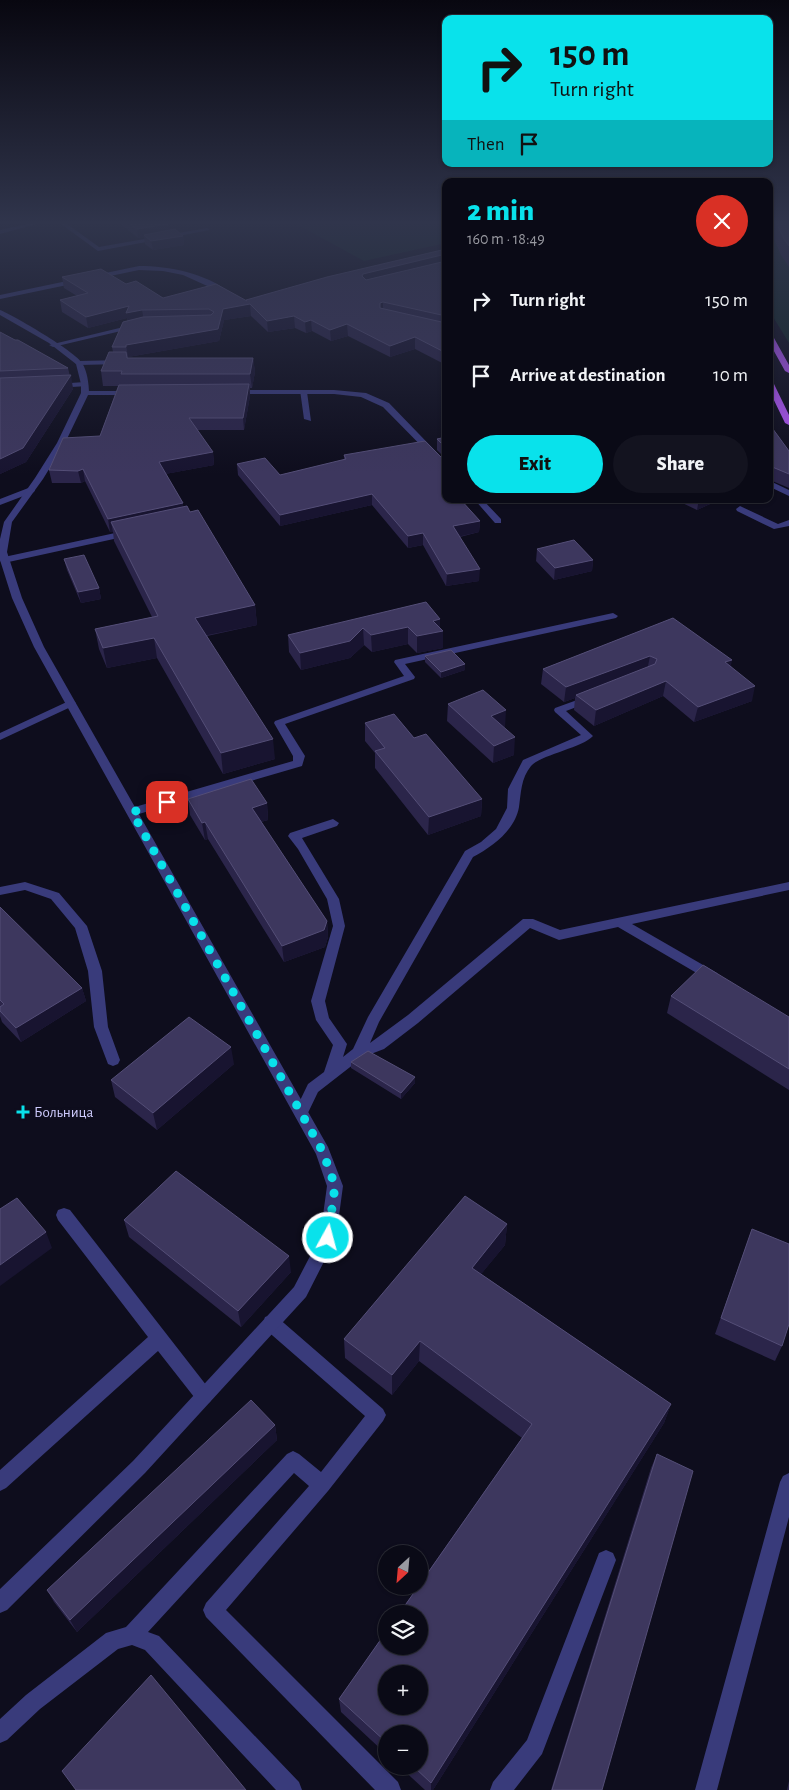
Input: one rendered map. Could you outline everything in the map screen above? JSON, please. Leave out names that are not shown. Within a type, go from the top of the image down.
[{"type":"main road","points":[[773,343],[788,367]]},
{"type":"main road","points":[[773,390],[789,423]]},
{"type":"street","points":[[0,312],[79,363],[127,362]]},
{"type":"street","points":[[53,345],[144,325]]},
{"type":"street","points":[[0,1603],[139,1467],[300,1292],[328,1238],[335,1186],[323,1152],[39,647],[17,598],[4,560],[2,552],[8,522],[61,443],[85,389],[79,363]]},
{"type":"street","points":[[47,386],[144,393]]},
{"type":"street","points":[[222,392],[303,392],[363,395],[386,405],[442,462]]},
{"type":"street","points":[[303,392],[308,420]]},
{"type":"street","points":[[0,502],[35,484]]},
{"type":"street","points":[[773,486],[789,494]]},
{"type":"street","points":[[482,503],[498,521]]},
{"type":"street","points":[[740,508],[777,527],[789,523]]},
{"type":"street","points":[[4,560],[137,531]]},
{"type":"street","points":[[132,812],[298,762],[299,756],[279,723],[410,676],[399,662],[613,616]]},
{"type":"street","points":[[358,1053],[373,1021],[469,854],[485,845],[502,831],[513,808],[514,789],[527,763],[588,736],[559,710],[604,693]]},
{"type":"street","points":[[2,734],[71,703]]},
{"type":"street","points":[[330,1074],[340,1044],[323,1020],[318,1001],[340,926],[333,899],[303,847],[294,836],[333,823]]},
{"type":"street","points":[[0,890],[26,886],[55,896],[82,926],[95,970],[101,1027],[113,1060]]},
{"type":"street","points":[[301,1113],[313,1088],[358,1053],[379,1045],[413,1019],[528,922],[558,935],[789,886]]},
{"type":"street","points":[[619,922],[721,982]]},
{"type":"street","points":[[64,1215],[204,1396]]},
{"type":"street","points":[[270,1323],[377,1415],[322,1485],[213,1610],[390,1790]]},
{"type":"street","points":[[0,1482],[160,1338]]},
{"type":"street","points":[[0,1733],[34,1702],[114,1640],[132,1635],[292,1460],[322,1485]]},
{"type":"street","points":[[706,1790],[789,1482]]},
{"type":"street","points":[[501,1790],[535,1747],[606,1560]]},
{"type":"street","points":[[132,1635],[152,1643],[291,1790]]},
{"type":"green space","points":[[773,308],[789,308],[789,343],[773,317]]},
{"type":"building","points":[[72,308],[123,308],[86,317]]},
{"type":"building","points":[[128,308],[231,308],[223,309],[218,329],[126,345],[126,347],[112,347],[123,322],[143,317],[211,315],[214,312],[209,309],[142,310],[126,313]]},
{"type":"building","points":[[254,308],[380,308],[442,322],[442,351],[415,337],[390,346],[347,324],[330,330],[311,320],[305,322],[294,316],[267,321]]},
{"type":"building","points":[[408,308],[442,308],[442,315]]},
{"type":"building","points":[[0,332],[18,340],[68,368],[0,371]]},
{"type":"building","points":[[109,352],[126,352],[127,358],[253,358],[250,374],[121,374],[122,371],[101,371]]},
{"type":"building","points":[[71,375],[23,448],[0,459],[0,378]]},
{"type":"building","points":[[249,384],[243,418],[189,418],[213,452],[159,462],[183,503],[108,519],[83,469],[78,471],[49,470],[63,438],[100,436],[119,385]]},
{"type":"building","points":[[773,429],[789,451],[789,474],[773,467]]},
{"type":"building","points":[[425,441],[442,458],[442,503],[464,503],[480,521],[453,526],[480,569],[447,574],[423,533],[408,536],[372,494],[280,515],[237,464],[265,458],[280,475],[346,459],[344,455]]},
{"type":"building","points":[[187,506],[190,512],[198,510],[255,605],[195,618],[273,739],[221,753],[154,638],[103,648],[95,629],[158,616],[111,522]]},
{"type":"building","points":[[574,540],[593,560],[555,568],[537,549]]},
{"type":"building","points":[[84,555],[99,588],[78,592],[64,559]]},
{"type":"building","points":[[426,602],[440,619],[433,621],[443,631],[417,636],[408,627],[371,635],[363,628],[350,641],[300,653],[288,635]]},
{"type":"building","points":[[673,618],[732,660],[725,662],[755,686],[698,707],[666,681],[596,710],[576,695],[655,664],[657,659],[650,656],[566,687],[543,669]]},
{"type":"building","points":[[451,650],[465,664],[441,672],[425,656]]},
{"type":"building","points":[[483,690],[506,710],[491,716],[515,737],[494,746],[448,704]]},
{"type":"building","points":[[394,714],[414,738],[426,734],[482,799],[429,817],[375,751],[385,748],[365,723]]},
{"type":"building","points":[[251,779],[267,803],[252,808],[327,921],[324,930],[282,946],[205,822],[202,823],[188,799]]},
{"type":"building","points":[[0,907],[82,988],[16,1028],[0,1011],[0,1007],[4,1004],[0,1000]]},
{"type":"building","points":[[703,965],[789,1017],[789,1069],[671,996]]},
{"type":"building","points":[[189,1017],[231,1047],[153,1113],[111,1080]]},
{"type":"building","points":[[368,1051],[415,1077],[401,1093],[351,1062]]},
{"type":"building","points":[[176,1171],[289,1256],[238,1311],[124,1220]]},
{"type":"building","points":[[465,1196],[507,1224],[472,1268],[671,1404],[431,1783],[423,1775],[428,1775],[428,1725],[378,1725],[378,1735],[339,1699],[378,1643],[378,1655],[428,1655],[428,1605],[405,1605],[412,1595],[428,1595],[428,1573],[532,1424],[420,1341],[392,1375],[344,1339]]},
{"type":"building","points":[[17,1198],[46,1232],[0,1265],[0,1209]]},
{"type":"building","points":[[752,1229],[789,1244],[789,1324],[782,1346],[721,1318]]},
{"type":"building","points":[[251,1400],[275,1425],[70,1620],[47,1590]]},
{"type":"building","points":[[657,1454],[693,1471],[602,1790],[552,1790]]},
{"type":"building","points":[[151,1675],[246,1790],[76,1790],[62,1771]]},
{"type":"place","name":"Больница","points":[[23,1112]]},
{"type":"route","points":[[167,802],[132,812],[323,1152],[335,1186],[328,1238]]}]
